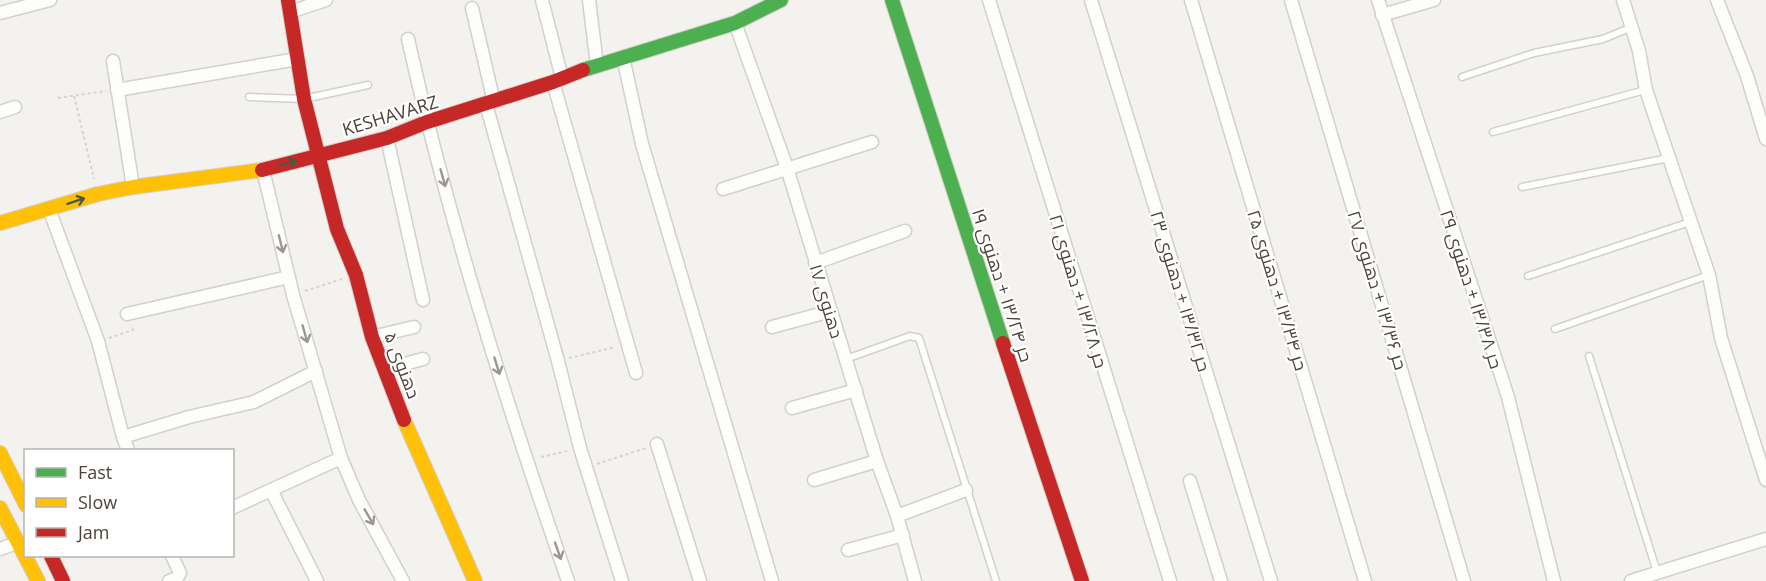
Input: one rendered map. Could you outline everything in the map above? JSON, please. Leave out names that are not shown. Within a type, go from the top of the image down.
[{"type":"street","points":[[0,13],[50,0]]},
{"type":"street","points":[[289,6],[326,0]]},
{"type":"street","points":[[542,0],[557,80],[636,373]]},
{"type":"street","points":[[588,0],[597,65]]},
{"type":"street","name":"KESHAVARZ","points":[[0,223],[98,194],[133,187],[263,170],[317,154],[387,138],[427,122],[490,103],[597,65],[735,23],[780,0]]},
{"type":"street","name":"حر ۱۳/۲۴ + دهنوی ۱۹","points":[[892,0],[1082,581]]},
{"type":"street","name":"حر ۱۳/۲۸ + دهنوی ۲۱","points":[[989,0],[1170,581]]},
{"type":"street","name":"حر ۱۳/۳۲ + دهنوی ۲۳","points":[[1091,0],[1271,581]]},
{"type":"street","name":"حر ۱۳/۳۴ + دهنوی ۲۵","points":[[1191,0],[1365,581]]},
{"type":"street","name":"حر ۱۳/۳۶ + دهنوی ۲۷","points":[[1291,0],[1464,581]]},
{"type":"street","name":"حر ۱۳/۳۸ + دهنوی ۲۹","points":[[1378,0],[1508,397],[1554,581]]},
{"type":"street","points":[[1382,15],[1434,0]]},
{"type":"street","points":[[1623,0],[1632,27],[1646,90],[1708,275],[1721,338],[1766,480]]},
{"type":"street","points":[[1718,0],[1747,76],[1766,139]]},
{"type":"street","name":"دهنوی ۵","points":[[289,6],[304,99],[317,154],[338,229],[356,275],[372,337],[413,442],[475,581]]},
{"type":"street","points":[[472,8],[490,103],[580,448],[622,581]]},
{"type":"street","name":"دهنوی ۱۷","points":[[735,23],[786,168],[877,461],[903,535],[915,581]]},
{"type":"street","points":[[408,39],[427,122],[479,308],[526,461],[568,581]]},
{"type":"street","points":[[622,57],[642,144],[772,581]]},
{"type":"street","points":[[117,90],[297,59]]},
{"type":"street","points":[[113,61],[133,187]]},
{"type":"street","points":[[0,112],[15,107]]},
{"type":"street","points":[[387,138],[423,300]]},
{"type":"street","points":[[723,189],[872,142]]},
{"type":"street","points":[[263,170],[293,295],[341,458],[359,500],[403,581]]},
{"type":"street","points":[[49,209],[98,341],[123,437],[129,449]]},
{"type":"street","points":[[815,263],[904,231]]},
{"type":"street","points":[[127,314],[289,277]]},
{"type":"street","points":[[772,327],[831,311]]},
{"type":"street","points":[[372,337],[414,327]]},
{"type":"street","points":[[386,369],[423,359]]},
{"type":"street","points":[[123,437],[189,417],[254,402],[316,371]]},
{"type":"street","points":[[792,408],[856,390]]},
{"type":"street","points":[[657,444],[700,581]]},
{"type":"street","points":[[0,453],[24,501]]},
{"type":"street","points":[[234,507],[341,458]]},
{"type":"street","points":[[814,480],[877,461]]},
{"type":"street","points":[[1190,481],[1221,581]]},
{"type":"street","points":[[271,490],[317,581]]},
{"type":"street","points":[[897,516],[966,490]]},
{"type":"street","points":[[0,508],[24,556]]},
{"type":"street","points":[[848,550],[903,535]]},
{"type":"street","points":[[1631,581],[1766,539]]},
{"type":"street","points":[[0,549],[17,543]]},
{"type":"street","points":[[25,557],[38,581]]},
{"type":"street","points":[[52,557],[63,581]]},
{"type":"street","points":[[173,557],[180,573],[173,580]]},
{"type":"lane","points":[[1462,78],[1534,53],[1603,39],[1632,27]]},
{"type":"lane","points":[[249,97],[304,99],[368,85]]},
{"type":"lane","points":[[1494,132],[1646,90]]},
{"type":"lane","points":[[1522,188],[1669,158]]},
{"type":"lane","points":[[1528,276],[1690,222]]},
{"type":"lane","points":[[1555,329],[1708,275]]},
{"type":"lane","points":[[845,359],[910,336],[919,338],[996,581]]},
{"type":"lane","points":[[1589,356],[1657,572]]},
{"type":"path","points":[[58,98],[117,90]]},
{"type":"path","points":[[74,96],[98,194]]},
{"type":"path","points":[[293,295],[356,275]]},
{"type":"path","points":[[98,341],[133,330],[127,314]]},
{"type":"path","points":[[558,361],[627,344]]},
{"type":"path","points":[[586,467],[657,444]]},
{"type":"path","points":[[526,461],[580,448]]},
{"type":"traffic: fast","points":[[583,70],[735,23],[781,0]]},
{"type":"traffic: fast","points":[[892,0],[1003,343]]},
{"type":"traffic: slow","points":[[0,223],[98,194],[133,187],[262,170]]},
{"type":"traffic: slow","points":[[404,420],[475,581]]},
{"type":"traffic: slow","points":[[0,453],[24,501]]},
{"type":"traffic: slow","points":[[0,508],[24,554]]},
{"type":"traffic: slow","points":[[26,557],[38,581]]},
{"type":"traffic: jam","points":[[288,0],[304,99],[337,229],[356,275],[372,337],[404,420]]},
{"type":"traffic: jam","points":[[262,170],[387,138],[427,122],[553,82],[583,70]]},
{"type":"traffic: jam","points":[[1003,343],[1082,581]]},
{"type":"traffic: jam","points":[[51,557],[63,581]]}]
